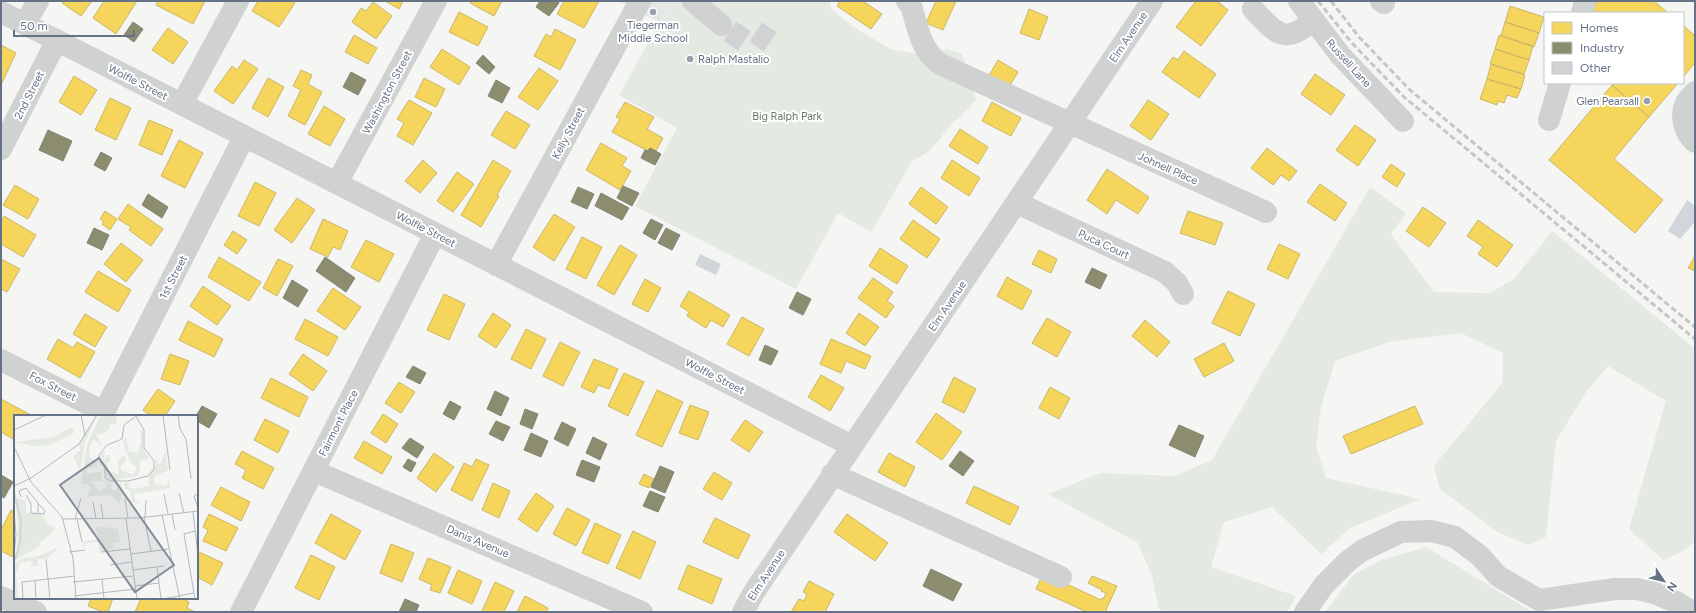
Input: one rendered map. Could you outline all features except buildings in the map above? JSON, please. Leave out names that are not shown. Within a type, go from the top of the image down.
[{"type":"street","points":[[25,24],[38,1]]},
{"type":"street","points":[[182,104],[238,1]]},
{"type":"street","name":"Washington Street","points":[[337,183],[436,1]]},
{"type":"street","name":"Kelly Street","points":[[496,265],[640,1]]},
{"type":"street","points":[[692,1],[721,25]]},
{"type":"street","name":"Johnell Place","points":[[907,1],[911,5],[922,44],[931,57],[940,64],[1266,212]]},
{"type":"street","name":"Elm Avenue","points":[[743,612],[754,592],[832,474],[1017,204],[1152,1]]},
{"type":"street","name":"Russell Lane","points":[[1299,1],[1341,56],[1403,121]]},
{"type":"street","points":[[1582,12],[1585,1]]},
{"type":"street","points":[[1253,9],[1271,28],[1280,34],[1291,35],[1304,28],[1313,20]]},
{"type":"street","name":"Wolfle Street","points":[[1,12],[852,446]]},
{"type":"street","name":"2nd Street","points":[[1,149],[57,40]]},
{"type":"street","points":[[1549,120],[1560,84]]},
{"type":"street","points":[[1695,92],[1686,102],[1683,116],[1685,127],[1695,142]]},
{"type":"street","name":"1st Street","points":[[103,414],[244,137]]},
{"type":"street","name":"Puca Court","points":[[1017,204],[1165,272],[1177,283],[1183,294]]},
{"type":"street","name":"Fairmont Place","points":[[240,612],[435,234]]},
{"type":"street","name":"Fox Street","points":[[1,360],[103,414]]},
{"type":"street","name":"Danis Avenue","points":[[314,470],[642,612]]},
{"type":"street","points":[[832,474],[1061,577]]},
{"type":"street","points":[[1305,612],[1324,585],[1348,561],[1363,550],[1401,532],[1431,531],[1455,537],[1480,556],[1498,576],[1540,600],[1615,588],[1638,589],[1672,600],[1692,612]]},
{"type":"street","points":[[1,597],[36,612]]},
{"type":"shaded area","name":"Tiegerman Middle School","points":[[618,1],[672,1],[660,22]]},
{"type":"shaded area","points":[[1687,200],[1695,206],[1695,222],[1680,239],[1668,231]]},
{"type":"shaded area","points":[[700,254],[721,264],[716,275],[695,265]]},
{"type":"green space","name":"Big Ralph Park","points":[[672,1],[830,1],[831,9],[854,27],[890,49],[923,55],[948,49],[962,54],[976,100],[952,124],[926,154],[913,160],[871,232],[838,213],[796,289],[635,206],[677,128],[619,95]]},
{"type":"green space","points":[[1370,187],[1406,213],[1391,234],[1434,292],[1490,293],[1514,279],[1552,231],[1695,349],[1695,541],[1684,551],[1663,560],[1629,529],[1666,401],[1608,366],[1586,392],[1556,441],[1546,537],[1529,545],[1497,532],[1440,489],[1434,466],[1503,382],[1503,353],[1461,333],[1389,342],[1335,361],[1321,407],[1316,446],[1326,478],[1420,499],[1350,528],[1321,554],[1272,507],[1224,522],[1211,567],[1296,596],[1287,612],[1164,612],[1159,609],[1152,576],[1138,543],[1048,494],[1101,473],[1174,476],[1212,460]]},
{"type":"green space","points":[[1426,547],[1532,612],[1325,612],[1353,575],[1381,560]]},
{"type":"railway","points":[[1318,1],[1352,43],[1404,97],[1695,339]]},
{"type":"railway","points":[[1331,1],[1359,37],[1410,90],[1695,327]]},
{"type":"place","name":"Tiegerman Middle School","points":[[653,12]]},
{"type":"place","name":"Ralph Mastalio","points":[[690,59]]},
{"type":"place","name":"Glen Pearsall","points":[[1647,101]]}]
